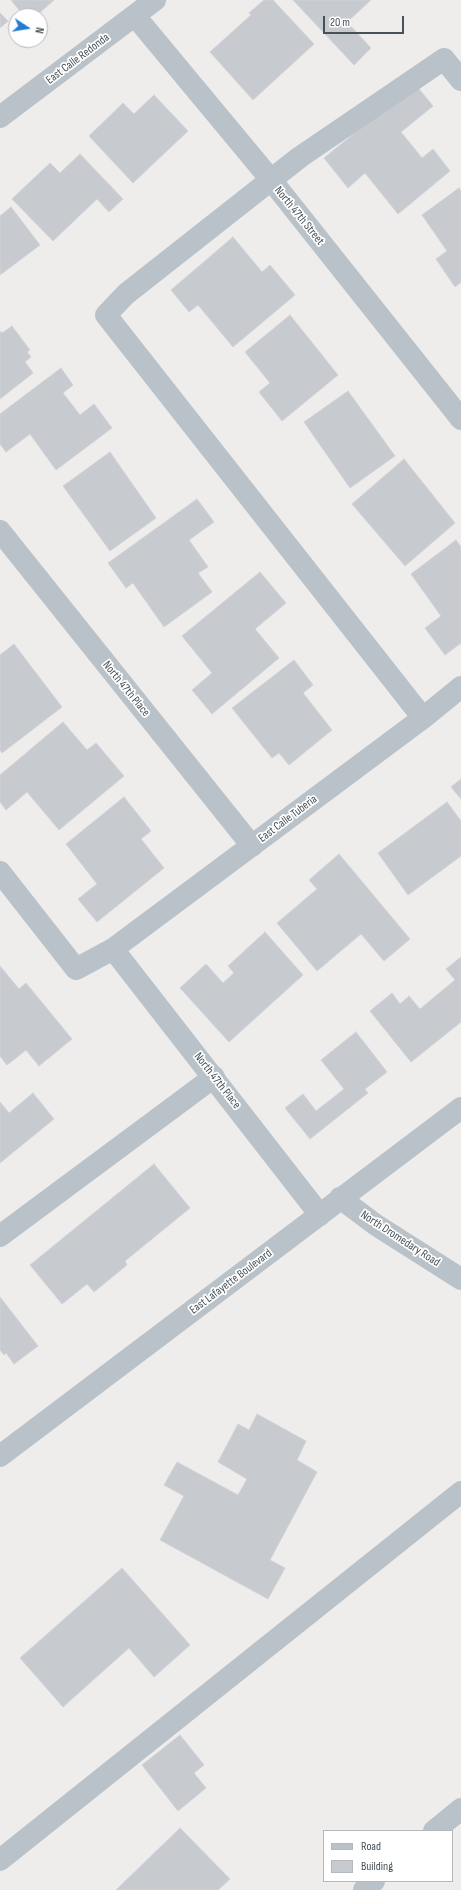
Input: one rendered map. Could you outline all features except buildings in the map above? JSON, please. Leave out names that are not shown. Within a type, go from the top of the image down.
[{"type":"street","name":"East Calle Redonda","points":[[0,117],[156,0]]},
{"type":"street","name":"North 47th Street","points":[[135,16],[272,181],[461,419]]},
{"type":"street","points":[[423,718],[106,315],[126,294],[272,181],[300,157],[444,59],[461,80]]},
{"type":"street","name":"North 47th Place","points":[[0,531],[252,846]]},
{"type":"street","name":"East Calle Tuberia","points":[[0,872],[76,969],[113,949],[423,718],[461,687]]},
{"type":"street","name":"North 47th Place","points":[[113,949],[320,1215]]},
{"type":"street","points":[[0,1236],[214,1077]]},
{"type":"street","name":"East Lafayette Boulevard","points":[[0,1456],[461,1108]]},
{"type":"street","name":"North Dromedary Road","points":[[340,1198],[376,1225],[461,1278]]},
{"type":"street","points":[[0,1860],[461,1492]]},
{"type":"street","points":[[435,1830],[461,1809]]},
{"type":"street","points":[[364,1890],[373,1882]]}]
